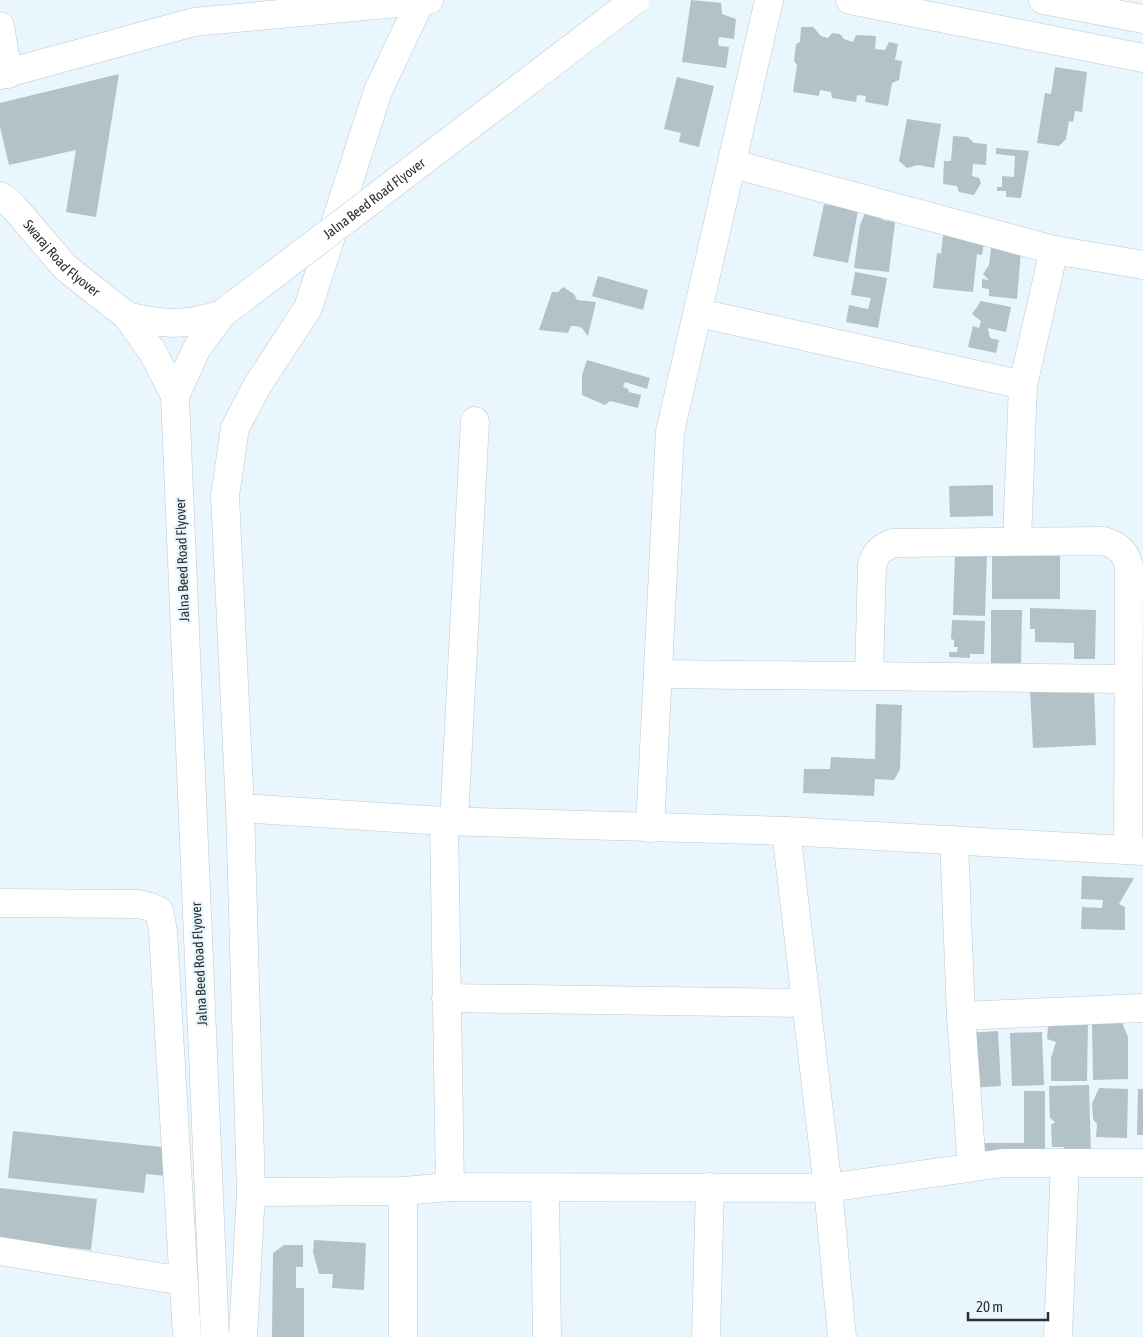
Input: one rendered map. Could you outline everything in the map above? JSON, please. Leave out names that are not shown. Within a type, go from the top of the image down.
[{"type":"street","name":"Jalna Beed Road Flyover","points":[[215,1337],[175,396],[197,348],[222,314],[635,0]]},
{"type":"street","points":[[650,828],[670,432],[699,313],[769,0]]},
{"type":"street","points":[[850,0],[1143,58]]},
{"type":"street","points":[[1043,0],[1143,19]]},
{"type":"street","points":[[0,26],[4,75],[194,22],[289,6],[425,1],[378,91],[308,308],[257,386],[235,428],[225,496],[240,808],[251,1192],[243,1337]]},
{"type":"street","points":[[733,164],[1054,250],[1143,265]]},
{"type":"street","name":"Swaraj Road Flyover","points":[[0,196],[12,205],[66,268],[127,316],[152,351],[175,396]]},
{"type":"street","points":[[1017,541],[1023,385],[1054,250]]},
{"type":"street","points":[[699,313],[1023,385]]},
{"type":"street","name":"Swaraj Road Flyover","points":[[127,316],[175,324],[199,322],[222,314]]},
{"type":"street","points":[[450,1187],[446,998],[449,821],[475,421]]},
{"type":"street","points":[[240,808],[449,821],[786,831],[1135,850],[1127,678],[1129,566],[1123,551],[1116,545],[1104,541],[1017,541],[893,543],[883,547],[874,555],[872,565],[869,676]]},
{"type":"street","points":[[658,674],[1127,678]]},
{"type":"street","points":[[786,831],[828,1188],[842,1337]]},
{"type":"street","points":[[954,840],[961,1016],[972,1167]]},
{"type":"street","points":[[0,903],[139,904],[151,907],[159,912],[163,931],[187,1337]]},
{"type":"street","points":[[446,998],[806,1003]]},
{"type":"street","points":[[961,1016],[1143,1008]]},
{"type":"street","points":[[251,1192],[403,1191],[450,1187],[828,1188],[1003,1163],[1143,1163]]},
{"type":"street","points":[[1058,1337],[1065,1163]]},
{"type":"street","points":[[546,1188],[547,1337]]},
{"type":"street","points":[[706,1337],[710,1188]]},
{"type":"street","points":[[403,1191],[403,1337]]},
{"type":"street","points":[[0,1251],[183,1280]]},
{"type":"building","points":[[691,0],[721,3],[722,14],[736,19],[734,39],[720,37],[718,40],[719,46],[729,47],[726,68],[682,62]]},
{"type":"building","points":[[801,27],[813,27],[821,36],[828,38],[832,33],[840,34],[844,39],[853,42],[856,35],[876,36],[875,49],[885,50],[889,42],[898,44],[895,60],[902,61],[899,80],[892,83],[888,106],[865,102],[866,96],[857,95],[856,102],[832,98],[831,92],[820,90],[819,96],[793,92],[797,65],[794,61],[796,44],[800,42]]},
{"type":"building","points":[[1055,67],[1087,72],[1082,112],[1075,111],[1073,122],[1069,121],[1066,139],[1059,146],[1037,143],[1045,93],[1051,94]]},
{"type":"building","points":[[119,74],[96,217],[66,212],[76,150],[9,165],[0,127],[0,103]]},
{"type":"building","points":[[677,77],[714,86],[699,147],[679,142],[681,133],[664,129]]},
{"type":"building","points":[[907,119],[941,124],[934,168],[918,165],[907,168],[899,161]]},
{"type":"building","points":[[953,136],[968,137],[974,143],[987,144],[986,165],[973,164],[972,176],[979,178],[981,183],[974,195],[959,192],[957,186],[943,184],[944,161],[951,161]]},
{"type":"building","points":[[996,148],[1029,151],[1021,198],[1006,197],[1006,191],[997,191],[997,187],[1002,187],[1002,176],[1014,177],[1015,156],[996,154]]},
{"type":"building","points":[[824,204],[858,211],[848,263],[813,256]]},
{"type":"building","points":[[865,213],[878,216],[883,220],[895,222],[889,272],[854,268],[860,225]]},
{"type":"building","points":[[948,230],[984,242],[982,255],[977,254],[973,292],[933,288],[937,253],[941,254],[943,235]]},
{"type":"building","points":[[991,248],[1021,251],[1017,299],[989,296],[989,289],[982,288],[982,279],[989,280],[983,274],[989,265]]},
{"type":"building","points":[[855,272],[887,278],[878,328],[846,322],[849,305],[868,309],[871,298],[851,295]]},
{"type":"building","points":[[598,276],[648,290],[643,310],[592,296]]},
{"type":"building","points":[[563,287],[574,294],[577,300],[596,302],[588,336],[582,328],[576,326],[571,326],[568,333],[539,330],[552,292],[558,292]]},
{"type":"building","points":[[981,301],[1011,307],[1006,332],[988,328],[990,338],[999,340],[996,353],[968,347],[973,326],[979,328],[981,321],[972,314]]},
{"type":"building","points":[[587,360],[650,378],[647,389],[625,382],[623,387],[628,389],[629,392],[641,395],[638,408],[610,401],[605,405],[582,395],[582,375]]},
{"type":"building","points":[[993,485],[993,516],[950,517],[949,486]]},
{"type":"building","points":[[992,549],[1060,549],[1060,599],[992,599]]},
{"type":"building","points":[[955,552],[987,553],[985,616],[953,615]]},
{"type":"building","points":[[1030,608],[1096,610],[1095,659],[1074,659],[1074,643],[1035,642],[1035,629],[1030,629]]},
{"type":"building","points":[[991,610],[1022,610],[1021,663],[991,663]]},
{"type":"building","points":[[952,620],[985,621],[984,654],[970,654],[970,658],[949,657],[949,652],[957,652],[958,647],[954,647],[954,640],[951,639]]},
{"type":"building","points":[[1094,687],[1096,745],[1033,748],[1030,690]]},
{"type":"building","points":[[876,704],[902,705],[900,769],[894,780],[875,779],[874,796],[803,793],[804,769],[830,769],[831,757],[875,759]]},
{"type":"building","points":[[1082,876],[1134,878],[1119,904],[1125,907],[1125,930],[1081,929],[1082,907],[1102,908],[1103,900],[1081,899]]},
{"type":"building","points":[[1057,1019],[1088,1019],[1087,1081],[1051,1081],[1051,1058],[1056,1042],[1047,1039],[1048,1027]]},
{"type":"building","points":[[1092,1020],[1121,1020],[1128,1037],[1128,1079],[1093,1080]]},
{"type":"building","points":[[998,1031],[1001,1086],[970,1088],[967,1033]]},
{"type":"building","points":[[1042,1032],[1044,1085],[1012,1086],[1010,1033]]},
{"type":"building","points":[[1089,1085],[1091,1157],[1064,1158],[1064,1147],[1052,1147],[1051,1125],[1055,1122],[1050,1118],[1049,1086]]},
{"type":"building","points":[[1099,1088],[1128,1089],[1127,1138],[1096,1137],[1097,1124],[1093,1119],[1092,1104]]},
{"type":"building","points":[[1138,1089],[1143,1089],[1143,1135],[1137,1135]]},
{"type":"building","points":[[1024,1091],[1045,1091],[1045,1156],[979,1157],[979,1143],[1024,1143]]},
{"type":"building","points":[[13,1131],[170,1148],[166,1176],[146,1174],[144,1193],[8,1178]]},
{"type":"building","points":[[0,1188],[97,1199],[91,1250],[0,1240]]},
{"type":"building","points":[[314,1240],[366,1243],[364,1290],[332,1288],[333,1274],[319,1274],[313,1252]]},
{"type":"building","points":[[284,1245],[303,1245],[303,1267],[296,1267],[296,1288],[304,1288],[304,1337],[272,1337],[273,1253]]}]
